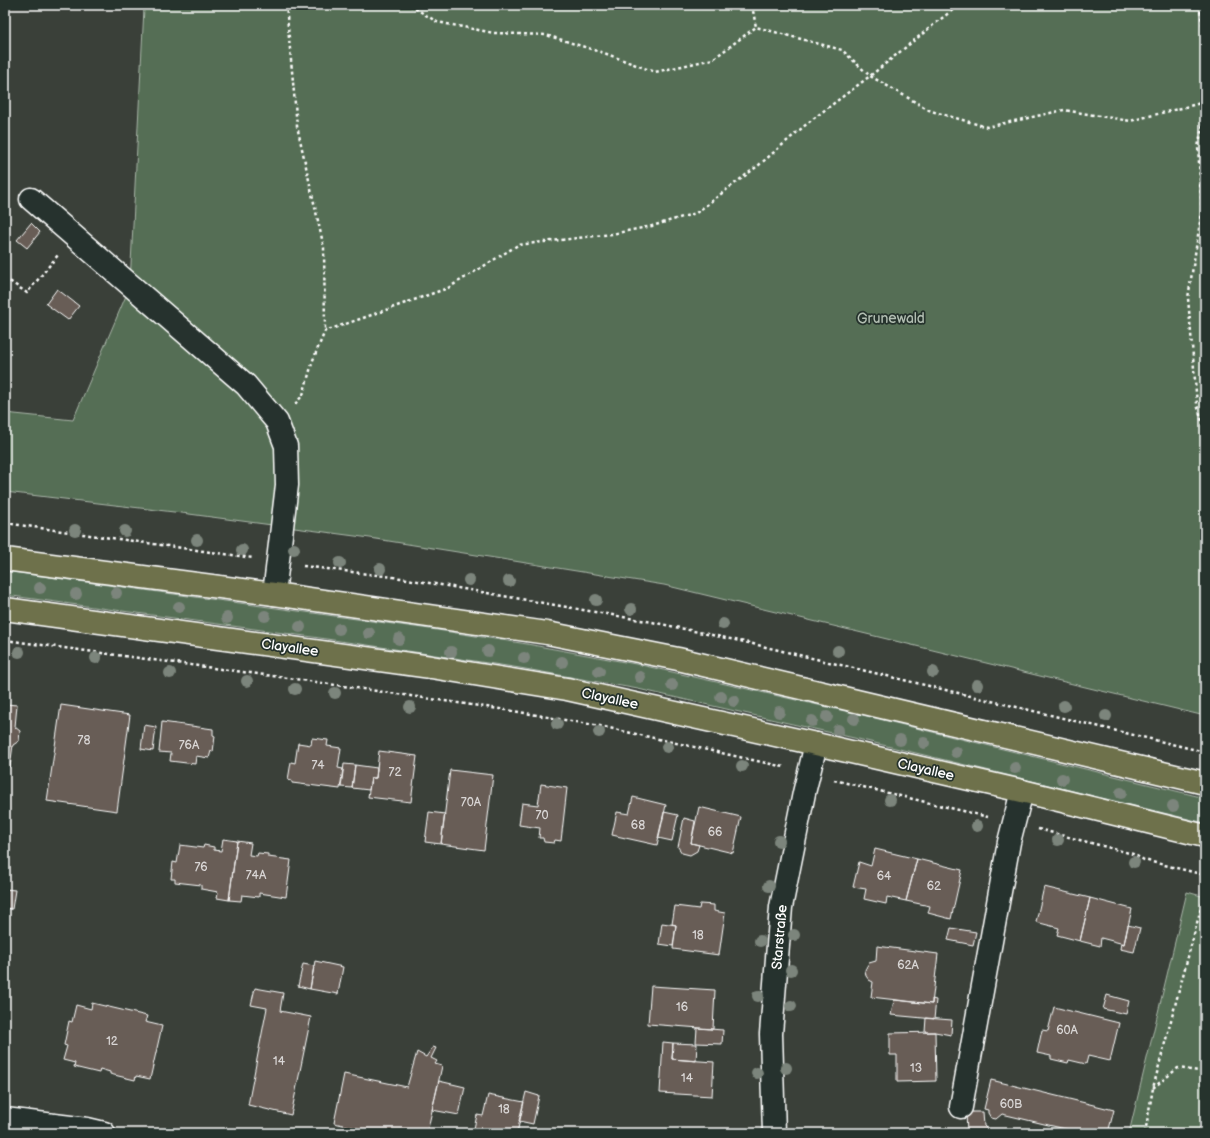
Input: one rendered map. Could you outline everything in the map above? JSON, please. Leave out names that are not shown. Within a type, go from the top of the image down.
[{"type":"main road","points":[[5,559],[274,594],[547,633],[671,658],[929,717],[1205,783]]},
{"type":"main road","name":"Clayallee","points":[[5,609],[431,667],[567,689],[1022,791],[1205,836]]},
{"type":"street","points":[[31,199],[246,385],[278,422],[286,446],[287,485],[274,594]]},
{"type":"street","name":"Starstraße","points":[[774,1133],[771,1034],[781,908],[804,794],[816,744]]},
{"type":"street","points":[[961,1107],[1009,842],[1022,791]]},
{"type":"street","points":[[5,1119],[87,1129],[104,1133]]},
{"type":"path","points":[[278,422],[303,395],[313,360],[325,331],[324,248],[297,126],[286,5]]},
{"type":"path","points":[[410,5],[437,22],[494,33],[546,35],[604,53],[655,72],[713,59],[756,27]]},
{"type":"path","points":[[752,5],[756,27]]},
{"type":"path","points":[[325,331],[448,288],[518,245],[612,234],[652,226],[696,213],[759,165],[809,122],[870,76],[959,5]]},
{"type":"path","points":[[1200,5],[1204,32],[1205,56]]},
{"type":"path","points":[[756,27],[842,50],[870,76],[931,111],[987,127],[1064,110],[1130,121],[1205,102]]},
{"type":"path","points":[[1205,113],[1198,147],[1202,210],[1188,298],[1197,404],[1205,433]]},
{"type":"path","points":[[1202,210],[1205,218]]},
{"type":"path","points":[[5,278],[27,293],[74,236]]},
{"type":"path","points":[[5,640],[295,679],[513,711],[600,726],[767,763]]},
{"type":"path","points":[[1146,1133],[1153,1088],[1205,894]]},
{"type":"path","points":[[1153,1088],[1178,1068],[1205,1072]]},
{"type":"green space","name":"Grunewald","points":[[140,5],[1205,5],[1205,716],[664,585],[370,538],[174,512],[5,492],[5,413],[73,420],[130,284],[144,8]]},
{"type":"green space","points":[[5,571],[437,630],[527,644],[641,665],[858,714],[1205,798],[1205,823],[854,738],[638,689],[520,668],[435,655],[5,595]]},
{"type":"green space","points":[[1187,892],[1205,897],[1205,1133],[1129,1133]]},
{"type":"building","points":[[31,223],[40,232],[27,248],[17,240]]},
{"type":"building","points":[[57,289],[79,306],[68,320],[46,304]]},
{"type":"building","points":[[5,704],[17,705],[15,727],[20,731],[19,741],[13,745],[10,767],[5,766]]},
{"type":"building","points":[[61,705],[130,715],[117,811],[47,801]]},
{"type":"building","points":[[162,722],[213,729],[213,735],[215,736],[213,752],[211,751],[209,758],[196,756],[195,764],[170,761],[171,753],[159,752]]},
{"type":"building","points":[[144,725],[156,727],[153,751],[141,749]]},
{"type":"building","points":[[312,738],[328,740],[327,746],[341,748],[338,768],[343,769],[340,789],[292,783],[292,781],[288,780],[291,762],[295,763],[298,743],[311,745]]},
{"type":"building","points":[[379,751],[417,756],[411,802],[368,797],[371,778],[376,778]]},
{"type":"building","points":[[344,764],[355,765],[352,788],[341,787]]},
{"type":"building","points":[[355,765],[377,768],[376,778],[371,778],[369,790],[352,788]]},
{"type":"building","points":[[450,770],[493,775],[484,850],[441,844]]},
{"type":"building","points":[[541,784],[567,788],[561,841],[555,840],[554,843],[544,842],[543,838],[539,838],[540,828],[519,825],[522,803],[538,805]]},
{"type":"building","points":[[633,797],[666,805],[657,845],[612,835],[617,812],[629,814]]},
{"type":"building","points":[[699,807],[741,817],[733,853],[691,843]]},
{"type":"building","points":[[429,812],[445,814],[441,844],[425,842]]},
{"type":"building","points":[[664,812],[678,815],[672,841],[658,838]]},
{"type":"building","points":[[684,818],[695,821],[691,843],[699,845],[697,851],[690,855],[682,853],[678,847]]},
{"type":"building","points":[[223,839],[237,841],[229,900],[217,898],[218,892],[201,889],[201,885],[175,882],[175,879],[171,879],[173,862],[177,863],[180,845],[203,848],[204,845],[214,847],[214,850],[221,851]]},
{"type":"building","points":[[237,841],[251,843],[249,855],[257,856],[258,853],[268,854],[268,857],[291,860],[286,897],[259,893],[259,897],[242,895],[241,901],[229,900]]},
{"type":"building","points":[[875,849],[917,859],[906,901],[887,897],[886,904],[864,899],[866,889],[853,887],[859,862],[871,866]]},
{"type":"building","points":[[917,859],[962,870],[951,919],[928,913],[930,906],[906,901]]},
{"type":"building","points":[[1044,887],[1090,898],[1080,941],[1057,935],[1059,928],[1036,922]]},
{"type":"building","points":[[5,889],[15,890],[12,909],[5,908]]},
{"type":"building","points":[[1090,898],[1132,909],[1124,944],[1101,938],[1100,946],[1080,941]]},
{"type":"building","points":[[700,904],[714,905],[714,911],[725,913],[719,955],[673,949],[676,925],[672,924],[675,906],[699,909]]},
{"type":"building","points":[[662,923],[676,925],[673,946],[659,944]]},
{"type":"building","points":[[1128,925],[1140,928],[1134,952],[1120,949],[1121,943],[1124,944]]},
{"type":"building","points":[[951,928],[976,932],[973,945],[948,940]]},
{"type":"building","points":[[877,946],[938,954],[932,1004],[871,997],[873,982],[866,976],[865,970],[869,963],[876,961]]},
{"type":"building","points":[[315,961],[343,967],[338,994],[310,989]]},
{"type":"building","points":[[303,964],[314,966],[310,989],[298,986]]},
{"type":"building","points":[[651,986],[715,990],[713,1029],[648,1024]]},
{"type":"building","points":[[255,988],[283,993],[280,1011],[311,1017],[291,1115],[248,1105],[267,1008],[251,1005]]},
{"type":"building","points":[[1107,995],[1129,1001],[1126,1014],[1103,1009]]},
{"type":"building","points":[[932,999],[936,1000],[934,1019],[891,1015],[894,1000],[932,1004]]},
{"type":"building","points":[[92,1003],[147,1016],[145,1022],[162,1026],[150,1079],[136,1076],[135,1080],[110,1074],[110,1072],[100,1069],[99,1073],[74,1067],[75,1063],[63,1060],[67,1046],[64,1045],[69,1021],[72,1022],[76,1005],[91,1009]]},
{"type":"building","points":[[1054,1007],[1119,1023],[1110,1061],[1088,1056],[1086,1064],[1069,1060],[1068,1063],[1051,1059],[1051,1056],[1037,1053],[1042,1030],[1048,1031]]},
{"type":"building","points":[[926,1018],[952,1020],[951,1035],[925,1032]]},
{"type":"building","points":[[697,1028],[723,1030],[722,1044],[696,1043]]},
{"type":"building","points":[[935,1032],[936,1081],[897,1082],[897,1055],[890,1055],[890,1033]]},
{"type":"building","points":[[663,1042],[673,1043],[672,1059],[714,1062],[712,1096],[660,1093]]},
{"type":"building","points":[[673,1043],[697,1044],[696,1061],[672,1059]]},
{"type":"building","points":[[433,1047],[436,1048],[431,1058],[437,1061],[435,1064],[442,1066],[427,1133],[378,1133],[334,1123],[344,1074],[407,1087],[417,1052],[426,1057]]},
{"type":"building","points":[[991,1080],[1114,1110],[1108,1133],[1078,1133],[1002,1114],[996,1119],[991,1118],[988,1110],[984,1109]]},
{"type":"building","points":[[439,1081],[465,1087],[459,1115],[432,1110]]},
{"type":"building","points":[[526,1092],[539,1096],[533,1124],[519,1121]]},
{"type":"building","points":[[488,1095],[524,1102],[517,1133],[473,1133],[477,1115],[483,1116]]},
{"type":"building","points":[[966,1112],[983,1112],[984,1126],[987,1129],[986,1133],[967,1133]]}]
